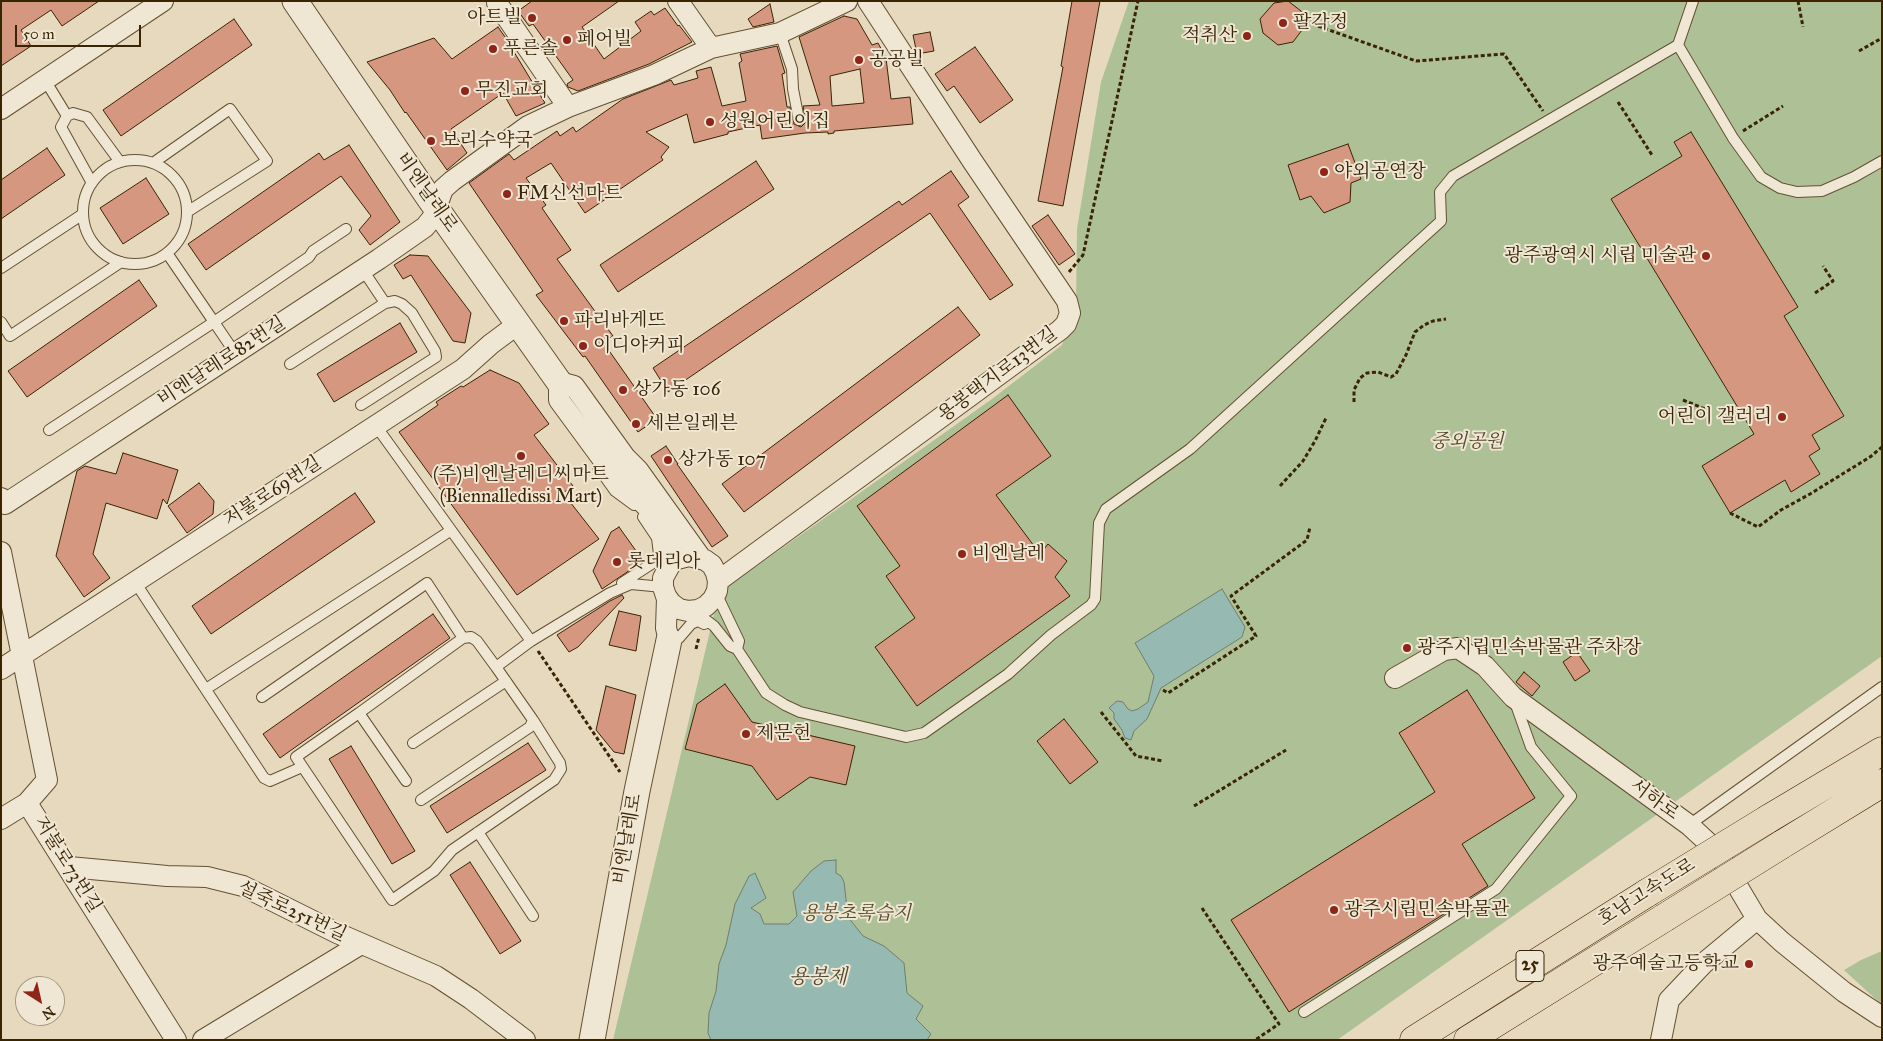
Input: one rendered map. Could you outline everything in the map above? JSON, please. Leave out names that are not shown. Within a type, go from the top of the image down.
[{"type":"highway","name":"호남고속도로","points":[[1414,1040],[1646,893],[1882,751]]},
{"type":"highway","name":"호남고속도로","points":[[1468,1040],[1882,783]]},
{"type":"street","points":[[1,110],[163,1]]},
{"type":"street","name":"비엔날레로","points":[[295,1],[436,208],[518,324],[609,468],[646,506],[663,527],[670,542],[673,560]]},
{"type":"street","points":[[497,1],[568,107]]},
{"type":"street","points":[[678,1],[711,48]]},
{"type":"street","name":"비엔날레로82번길","points":[[3,506],[363,270],[425,227],[433,217],[443,189],[528,126],[568,107],[654,75],[711,48],[780,33],[847,1]]},
{"type":"street","name":"용봉택지로13번길","points":[[717,587],[1060,330],[1066,324],[1070,313],[1067,301],[868,1]]},
{"type":"street","name":"저불로69번길","points":[[1,669],[463,369],[518,324]]},
{"type":"street","name":"비엔날레로","points":[[559,390],[574,386],[625,457],[638,470],[701,558]]},
{"type":"street","points":[[1,552],[47,780],[27,802]]},
{"type":"street","points":[[665,592],[671,604],[679,609],[691,611],[706,606],[717,587],[716,573],[712,566],[701,558],[689,556],[673,560],[663,578],[666,628],[669,640]]},
{"type":"street","points":[[669,640],[691,611]]},
{"type":"street","name":"비엔날레로","points":[[592,1040],[637,791],[669,640]]},
{"type":"street","name":"서하로","points":[[1395,678],[1444,650],[1458,648],[1485,666],[1513,696],[1689,825],[1716,850],[1757,919],[1782,942],[1837,986],[1882,1017]]},
{"type":"street","name":"저불로73번길","points":[[1,819],[27,802],[176,1040]]},
{"type":"street","name":"설죽로251번길","points":[[68,867],[167,876],[207,877],[243,886],[361,944]]},
{"type":"street","points":[[1661,1040],[1669,1000],[1704,963],[1757,919]]},
{"type":"street","points":[[361,944],[436,976],[471,999],[524,1040]]},
{"type":"street","name":"설죽로251번길","points":[[203,1040],[361,944]]},
{"type":"lane","points":[[691,611],[710,622],[730,646],[737,649],[763,689],[771,697],[786,706],[800,712],[906,737],[924,733],[1008,674],[1051,634],[1091,605],[1095,599],[1099,523],[1106,510],[1190,449],[1441,221],[1440,192],[1453,176],[1678,45],[1693,1]]},
{"type":"lane","points":[[780,33],[791,64],[793,90],[799,120]]},
{"type":"lane","points":[[1678,45],[1733,138],[1761,177],[1780,188],[1797,192],[1822,191],[1854,177],[1882,161]]},
{"type":"lane","points":[[45,80],[67,116]]},
{"type":"lane","points":[[153,163],[230,109],[267,160],[188,212]]},
{"type":"lane","points":[[92,183],[61,128],[67,116],[74,113],[86,117],[120,162]]},
{"type":"lane","points":[[147,160],[164,168],[177,180],[185,196],[188,212],[185,228],[178,242],[167,254],[152,261],[137,264],[121,262],[106,256],[93,243],[85,227],[82,209],[87,191],[97,176],[111,165],[120,162],[147,160]]},
{"type":"lane","points":[[1,268],[83,214]]},
{"type":"lane","points":[[49,430],[214,322],[309,257],[313,251],[346,229]]},
{"type":"lane","points":[[167,254],[235,353]]},
{"type":"lane","points":[[1,322],[10,336],[121,262]]},
{"type":"lane","points":[[363,270],[385,303]]},
{"type":"lane","points":[[290,364],[385,303],[395,301],[402,304],[412,313],[436,352],[436,357],[361,405]]},
{"type":"lane","points":[[559,390],[615,464]]},
{"type":"lane","points":[[559,390],[559,411],[610,486],[636,506],[657,538],[659,554],[656,562],[614,588],[610,593]]},
{"type":"lane","points":[[376,426],[531,641]]},
{"type":"lane","points":[[206,688],[450,531]]},
{"type":"lane","points":[[643,571],[673,560]]},
{"type":"lane","points":[[135,582],[264,778],[270,781],[302,767]]},
{"type":"lane","points":[[262,697],[427,583],[463,638]]},
{"type":"lane","points":[[496,667],[531,641],[610,593],[631,584],[665,592]]},
{"type":"lane","points":[[717,587],[739,641],[737,649]]},
{"type":"lane","points":[[669,640],[679,638],[692,624],[698,621],[704,624],[710,622]]},
{"type":"lane","points":[[471,637],[477,641],[496,667],[534,720],[560,763],[561,769],[554,780],[452,850],[434,871],[392,900],[296,757],[463,638],[471,637]]},
{"type":"lane","points":[[414,743],[506,681]]},
{"type":"lane","points":[[1689,825],[1882,688]]},
{"type":"lane","points":[[1304,1012],[1496,889],[1571,796],[1531,747],[1513,696]]},
{"type":"lane","points":[[359,713],[406,781]]},
{"type":"lane","points":[[421,800],[530,727],[534,720]]},
{"type":"lane","points":[[478,832],[533,916]]},
{"type":"path","points":[[1064,278],[1083,255],[1138,1]]},
{"type":"path","points":[[1798,1],[1803,27]]},
{"type":"path","points":[[1318,26],[1416,61],[1504,54],[1550,120]]},
{"type":"path","points":[[1858,51],[1882,38]]},
{"type":"path","points":[[1618,102],[1652,155]]},
{"type":"path","points":[[1733,138],[1783,106]]},
{"type":"path","points":[[1815,293],[1833,280],[1823,266]]},
{"type":"path","points":[[1354,402],[1354,390],[1360,378],[1367,373],[1378,372],[1391,377],[1396,374],[1415,332],[1433,321],[1446,320]]},
{"type":"path","points":[[1683,400],[1705,409]]},
{"type":"path","points":[[1280,486],[1303,461],[1316,441],[1326,418]]},
{"type":"path","points":[[1730,513],[1758,527],[1781,510],[1870,457],[1882,447]]},
{"type":"path","points":[[1163,690],[1168,693],[1256,636],[1232,596],[1307,540],[1310,526]]},
{"type":"path","points":[[531,641],[624,777],[637,791]]},
{"type":"path","points":[[1101,712],[1136,756],[1163,761]]},
{"type":"path","points":[[1194,806],[1286,750]]},
{"type":"path","points":[[1202,908],[1279,1024],[1255,1040]]},
{"type":"green space","name":"중외공원","points":[[1129,1],[1882,1],[1882,656],[1337,1040],[613,1040],[719,593],[992,399],[1062,345],[1076,309],[1077,229],[1101,82]]},
{"type":"green space","points":[[1882,951],[1882,1005],[1844,970]]},
{"type":"water","points":[[1222,589],[1245,627],[1242,637],[1161,688],[1147,719],[1134,731],[1131,740],[1125,738],[1114,719],[1114,713],[1109,708],[1117,701],[1123,702],[1132,711],[1148,702],[1154,676],[1135,643]]},
{"type":"water","name":"용봉제","points":[[836,860],[836,873],[841,876],[844,882],[848,917],[863,936],[884,946],[904,963],[907,993],[923,1006],[916,1019],[931,1034],[927,1040],[711,1040],[708,1033],[709,1013],[716,991],[719,964],[726,945],[735,904],[749,876],[755,873],[766,898],[751,908],[760,914],[764,924],[789,924],[797,916],[793,892],[811,871],[824,861]]},
{"type":"building","points":[[1,1],[99,1],[62,26],[51,10],[21,30],[31,46],[1,66]]},
{"type":"building","points":[[532,1],[619,1],[582,27],[604,59],[641,31],[635,22],[651,11],[654,15],[665,8],[692,42],[649,64],[578,91],[568,87],[567,84],[573,80],[533,24],[529,26],[518,11]]},
{"type":"building","points":[[1072,1],[1100,1],[1063,206],[1038,201],[1063,67],[1061,66]]},
{"type":"building","name":"팔각정","points":[[1288,1],[1301,11],[1305,26],[1293,42],[1278,45],[1263,33],[1260,19],[1274,3]]},
{"type":"building","points":[[770,4],[774,22],[753,27],[748,19]]},
{"type":"building","points":[[844,16],[857,19],[872,45],[878,43],[886,58],[891,99],[910,97],[913,124],[834,131],[834,133],[828,134],[828,132],[805,133],[762,139],[760,125],[728,132],[728,134],[694,143],[687,114],[646,132],[669,147],[661,157],[663,160],[585,213],[551,163],[526,178],[546,205],[542,208],[571,250],[557,259],[613,336],[603,342],[657,419],[638,432],[585,356],[583,357],[536,295],[543,291],[469,183],[509,154],[514,160],[557,131],[560,136],[573,127],[576,132],[623,99],[671,80],[674,85],[698,78],[696,71],[711,67],[722,106],[746,101],[739,63],[742,61],[740,54],[777,46],[785,73],[782,74],[787,107],[790,107],[794,124],[801,127],[806,122],[803,106],[820,105],[799,37]],"holes":[[[860,69],[864,103],[832,106],[830,76]]]},
{"type":"building","points":[[234,19],[252,45],[121,136],[103,110]]},
{"type":"building","points":[[498,27],[515,51],[545,103],[516,116],[503,93],[451,129],[467,153],[447,170],[390,90],[367,62],[434,38],[452,59]]},
{"type":"building","points":[[930,32],[934,51],[917,54],[913,35]]},
{"type":"building","points":[[975,47],[1013,100],[980,123],[954,86],[947,91],[935,74]]},
{"type":"building","points":[[1691,132],[1798,307],[1784,316],[1844,416],[1812,435],[1820,449],[1809,456],[1820,474],[1791,492],[1785,480],[1730,513],[1702,466],[1754,434],[1611,199],[1682,156],[1674,142]]},
{"type":"building","name":"야외공연장","points":[[1348,144],[1361,179],[1351,183],[1350,202],[1324,213],[1311,196],[1300,200],[1288,165]]},
{"type":"building","points":[[349,145],[400,222],[370,245],[359,230],[371,216],[341,176],[206,270],[188,244],[319,153],[324,160]]},
{"type":"building","points":[[47,148],[65,175],[1,219],[1,180]]},
{"type":"building","points":[[756,161],[774,189],[618,292],[600,265]]},
{"type":"building","points":[[951,171],[969,197],[958,205],[1013,285],[990,300],[930,213],[668,392],[653,368],[899,201],[902,205]]},
{"type":"building","points":[[146,178],[169,214],[123,244],[100,208]]},
{"type":"building","points":[[1048,215],[1075,254],[1059,265],[1032,226]]},
{"type":"building","points":[[410,255],[428,256],[471,313],[465,343],[453,341],[411,275],[403,279],[394,265]]},
{"type":"building","points":[[139,280],[157,306],[27,397],[8,371]]},
{"type":"building","points":[[958,307],[980,335],[744,512],[722,484]]},
{"type":"building","points":[[400,323],[417,352],[334,402],[317,374]]},
{"type":"building","points":[[490,370],[519,383],[549,424],[534,435],[573,486],[563,493],[599,539],[517,595],[399,432],[438,405],[436,402]]},
{"type":"building","points":[[1008,395],[1051,456],[996,495],[1040,554],[1048,544],[1067,561],[1055,577],[1070,596],[917,706],[875,647],[915,618],[886,576],[900,566],[857,506]]},
{"type":"building","points":[[666,446],[728,536],[712,547],[651,456]]},
{"type":"building","points":[[123,453],[178,470],[167,504],[163,499],[157,519],[106,503],[93,554],[110,578],[84,597],[56,556],[77,471],[85,466],[116,474]]},
{"type":"building","points":[[199,483],[214,501],[213,514],[187,533],[168,506]]},
{"type":"building","points":[[355,493],[375,522],[211,634],[192,606]]},
{"type":"building","name":"롯데리아","points":[[619,527],[639,555],[636,566],[602,589],[593,571],[611,532]]},
{"type":"building","points":[[622,595],[624,598],[578,647],[569,652],[557,635]]},
{"type":"building","points":[[619,611],[641,616],[636,651],[609,645]]},
{"type":"building","points":[[433,614],[450,638],[280,758],[263,734]]},
{"type":"building","points":[[1577,652],[1590,671],[1575,681],[1563,662]]},
{"type":"building","points":[[1524,672],[1540,686],[1532,696],[1516,682]]},
{"type":"building","name":"제문헌","points":[[725,684],[752,722],[855,746],[846,785],[810,777],[777,800],[752,766],[685,749],[697,704]]},
{"type":"building","points":[[606,686],[636,695],[624,754],[614,752],[596,730]]},
{"type":"building","points":[[1467,690],[1535,798],[1462,844],[1488,886],[1289,1012],[1231,920],[1435,792],[1399,733]]},
{"type":"building","points":[[1064,719],[1098,762],[1070,784],[1037,741]]},
{"type":"building","points":[[528,743],[546,770],[447,833],[430,806]]},
{"type":"building","points":[[351,746],[415,851],[392,864],[329,759]]},
{"type":"building","points":[[470,862],[521,941],[500,954],[450,875]]},
{"type":"place","name":"아트빌","points":[[532,18]]},
{"type":"place","name":"팔각정","points":[[1283,23]]},
{"type":"place","name":"적취산","points":[[1247,36]]},
{"type":"place","name":"페어빌","points":[[567,40]]},
{"type":"place","name":"푸른솔","points":[[493,49]]},
{"type":"place","name":"공공빌","points":[[859,60]]},
{"type":"place","name":"무진교회","points":[[465,91]]},
{"type":"place","name":"성원어린이집","points":[[710,122]]},
{"type":"place","name":"보리수약국","points":[[431,141]]},
{"type":"place","name":"야외공연장","points":[[1324,172]]},
{"type":"place","name":"FM신선마트","points":[[507,194]]},
{"type":"place","name":"광주광역시 시립 미술관","points":[[1706,256]]},
{"type":"place","name":"파리바게뜨","points":[[564,321]]},
{"type":"place","name":"이디야커피","points":[[583,346]]},
{"type":"place","name":"상가동 106","points":[[623,390]]},
{"type":"place","name":"어린이 갤러리","points":[[1782,417]]},
{"type":"place","name":"세븐일레븐","points":[[636,424]]},
{"type":"place","name":"(주)비엔날레디씨마트 (Biennalledissi Mart)","points":[[521,456]]},
{"type":"place","name":"상가동 107","points":[[668,460]]},
{"type":"place","name":"비엔날레","points":[[962,554]]},
{"type":"place","name":"롯데리아","points":[[617,562]]},
{"type":"place","name":"광주시립민속박물관 주차장","points":[[1407,648]]},
{"type":"place","name":"제문헌","points":[[746,734]]},
{"type":"place","name":"광주시립민속박물관","points":[[1334,910]]},
{"type":"place","name":"광주예술고등학교","points":[[1749,964]]},
{"type":"park label","name":"용봉초록습지","points":[[856,914]]}]
